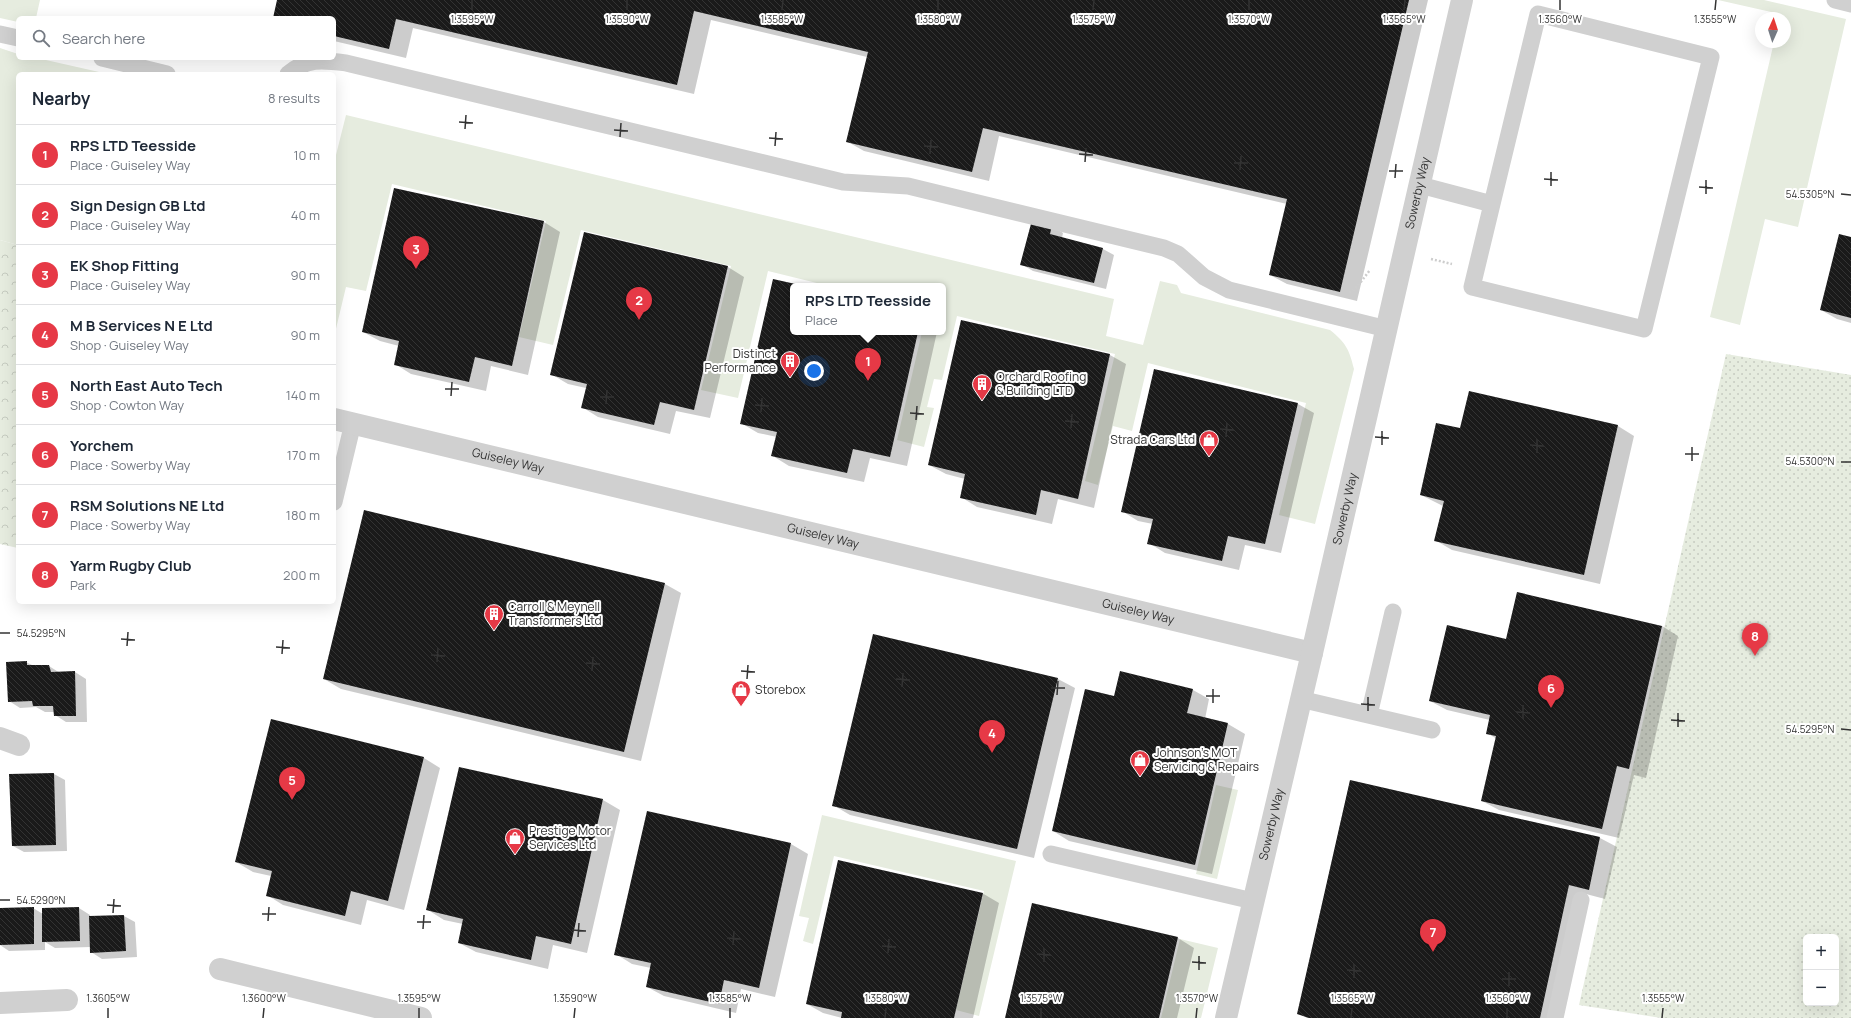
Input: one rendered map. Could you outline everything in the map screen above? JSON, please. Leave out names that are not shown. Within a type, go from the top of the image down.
[{"type":"street","name":"Sowerby Way","points":[[1226,1018],[1312,653],[1462,0]]},
{"type":"street","name":"Guiseley Way","points":[[343,421],[1312,653]]},
{"type":"street","points":[[220,969],[384,1014],[421,1018]]},
{"type":"street","points":[[0,1003],[67,1000]]},
{"type":"lane","points":[[1835,0],[1851,4]]},
{"type":"lane","points":[[1538,14],[1711,57],[1644,329],[1472,287],[1492,204],[1538,14]]},
{"type":"lane","points":[[0,34],[16,38]]},
{"type":"lane","points":[[110,60],[159,72]]},
{"type":"lane","points":[[290,72],[298,65],[320,60],[346,63],[843,182],[908,186],[1164,248],[1178,254],[1204,276],[1229,290],[1387,329]]},
{"type":"lane","points":[[1420,185],[1492,204]]},
{"type":"lane","points":[[336,484],[343,421]]},
{"type":"lane","points":[[1369,715],[1393,612]]},
{"type":"lane","points":[[1300,699],[1432,730]]},
{"type":"lane","points":[[1051,854],[1253,901]]},
{"type":"lane","points":[[1555,1018],[1581,900]]},
{"type":"green space","points":[[0,0],[40,0],[36,16],[16,16],[16,22],[0,18]]},
{"type":"green space","points":[[1718,0],[1764,0],[1846,19],[1798,227],[1765,219],[1740,325],[1710,317],[1773,48],[1791,48],[1791,12],[1771,12]]},
{"type":"green space","points":[[0,48],[16,53],[16,60],[46,60],[99,72],[16,72],[16,244],[0,240]]},
{"type":"green space","points":[[346,115],[1114,299],[1106,336],[1143,345],[1160,281],[1177,285],[1181,293],[1330,330],[1346,347],[1354,369],[1315,524],[1279,515],[1306,403],[1148,363],[1132,431],[1113,426],[1098,485],[1085,481],[1115,354],[957,316],[942,380],[934,379],[927,407],[934,408],[924,447],[897,440],[921,335],[946,335],[946,283],[817,283],[768,271],[738,398],[701,390],[731,266],[581,230],[553,345],[519,337],[546,221],[392,184],[366,291],[346,287],[336,329],[336,155]]},
{"type":"green space","points":[[0,240],[16,244],[16,548],[0,544]]},
{"type":"green space","points":[[1726,354],[1851,375],[1851,1018],[1661,1018],[1579,1005]]},
{"type":"green space","points":[[1216,785],[1238,790],[1217,879],[1196,874]]},
{"type":"green space","points":[[822,815],[1016,861],[979,1016],[956,1010],[984,891],[834,856],[813,944],[803,941],[809,918],[799,916]]},
{"type":"green space","points":[[1180,939],[1218,948],[1201,1018],[1161,1018]]},
{"type":"building","points":[[277,0],[1409,0],[1340,292],[1269,275],[1287,199],[983,128],[972,172],[846,142],[868,52],[694,11],[677,85],[396,19],[389,49],[336,36],[336,16],[273,16]]},
{"type":"building","points":[[394,188],[544,221],[512,366],[475,357],[469,382],[394,365],[399,341],[362,332]]},
{"type":"building","points":[[1032,220],[1052,225],[1050,234],[1103,248],[1094,283],[1020,265]]},
{"type":"building","points":[[584,232],[728,266],[694,410],[660,402],[654,425],[581,408],[587,384],[550,375]]},
{"type":"building","points":[[1839,234],[1851,237],[1851,318],[1820,310]]},
{"type":"building","points":[[773,279],[791,283],[790,335],[917,335],[890,457],[853,449],[847,473],[771,456],[777,432],[740,424]]},
{"type":"building","points":[[961,320],[1110,354],[1078,499],[1041,490],[1036,515],[960,498],[965,474],[928,465]]},
{"type":"building","name":"Strada Cars Ltd","points":[[1154,369],[1298,403],[1265,544],[1228,536],[1222,561],[1147,544],[1153,519],[1121,512]]},
{"type":"building","points":[[1469,391],[1618,425],[1584,575],[1434,541],[1444,501],[1420,495],[1436,423],[1460,428]]},
{"type":"building","name":"Carroll & Meynell Transformers Ltd","points":[[364,510],[665,583],[624,752],[323,679]]},
{"type":"building","points":[[1517,592],[1662,626],[1629,769],[1617,766],[1602,829],[1481,801],[1496,736],[1486,734],[1490,715],[1429,701],[1447,625],[1506,639]]},
{"type":"building","points":[[873,634],[1058,678],[1017,849],[832,806]]},
{"type":"building","points":[[27,661],[27,665],[49,665],[51,672],[75,671],[76,716],[54,716],[53,706],[33,706],[32,701],[8,702],[6,662]]},
{"type":"building","name":"Johnson's MOT Servicing & Repairs","points":[[1120,671],[1193,689],[1187,713],[1228,723],[1195,865],[1052,831],[1085,689],[1114,696]]},
{"type":"building","points":[[271,719],[424,757],[388,901],[351,891],[345,916],[266,896],[272,871],[235,862]]},
{"type":"building","name":"Prestige Motor Services Ltd","points":[[459,767],[603,799],[571,944],[536,936],[531,960],[458,943],[463,919],[426,910]]},
{"type":"building","points":[[54,773],[56,845],[12,846],[9,774]]},
{"type":"building","points":[[1350,780],[1600,837],[1589,890],[1569,885],[1540,1018],[1309,1018],[1297,1014]]},
{"type":"building","points":[[647,811],[791,843],[759,988],[724,980],[719,1004],[646,987],[651,963],[614,955]]},
{"type":"building","points":[[838,860],[983,893],[954,1018],[841,1018],[842,1012],[806,1004]]},
{"type":"building","points":[[1032,903],[1178,937],[1159,1018],[1005,1018]]},
{"type":"building","points":[[34,907],[34,944],[0,945],[0,908]]},
{"type":"building","points":[[79,907],[80,941],[42,942],[42,908]]},
{"type":"building","points":[[124,915],[126,951],[90,953],[89,916]]},
{"type":"place","name":"EK Shop Fitting","points":[[416,269]]},
{"type":"place","name":"Sign Design GB Ltd","points":[[639,320]]},
{"type":"place","name":"Distinct Performance","points":[[790,378]]},
{"type":"place","name":"RPS LTD Teesside","points":[[868,381]]},
{"type":"place","name":"Orchard Roofing & Building LTD","points":[[982,401]]},
{"type":"place","name":"Strada Cars Ltd","points":[[1209,457]]},
{"type":"place","name":"Carroll & Meynell Transformers Ltd","points":[[494,631]]},
{"type":"place","name":"Yarm Rugby Club","points":[[1755,656]]},
{"type":"place","name":"Storebox","points":[[741,707]]},
{"type":"place","name":"Yorchem","points":[[1551,708]]},
{"type":"place","name":"M B Services N E Ltd","points":[[992,753]]},
{"type":"place","name":"Johnson's MOT Servicing & Repairs","points":[[1140,777]]},
{"type":"place","name":"North East Auto Tech","points":[[292,800]]},
{"type":"place","name":"Prestige Motor Services Ltd","points":[[515,855]]},
{"type":"place","name":"RSM Solutions NE Ltd","points":[[1433,952]]}]
